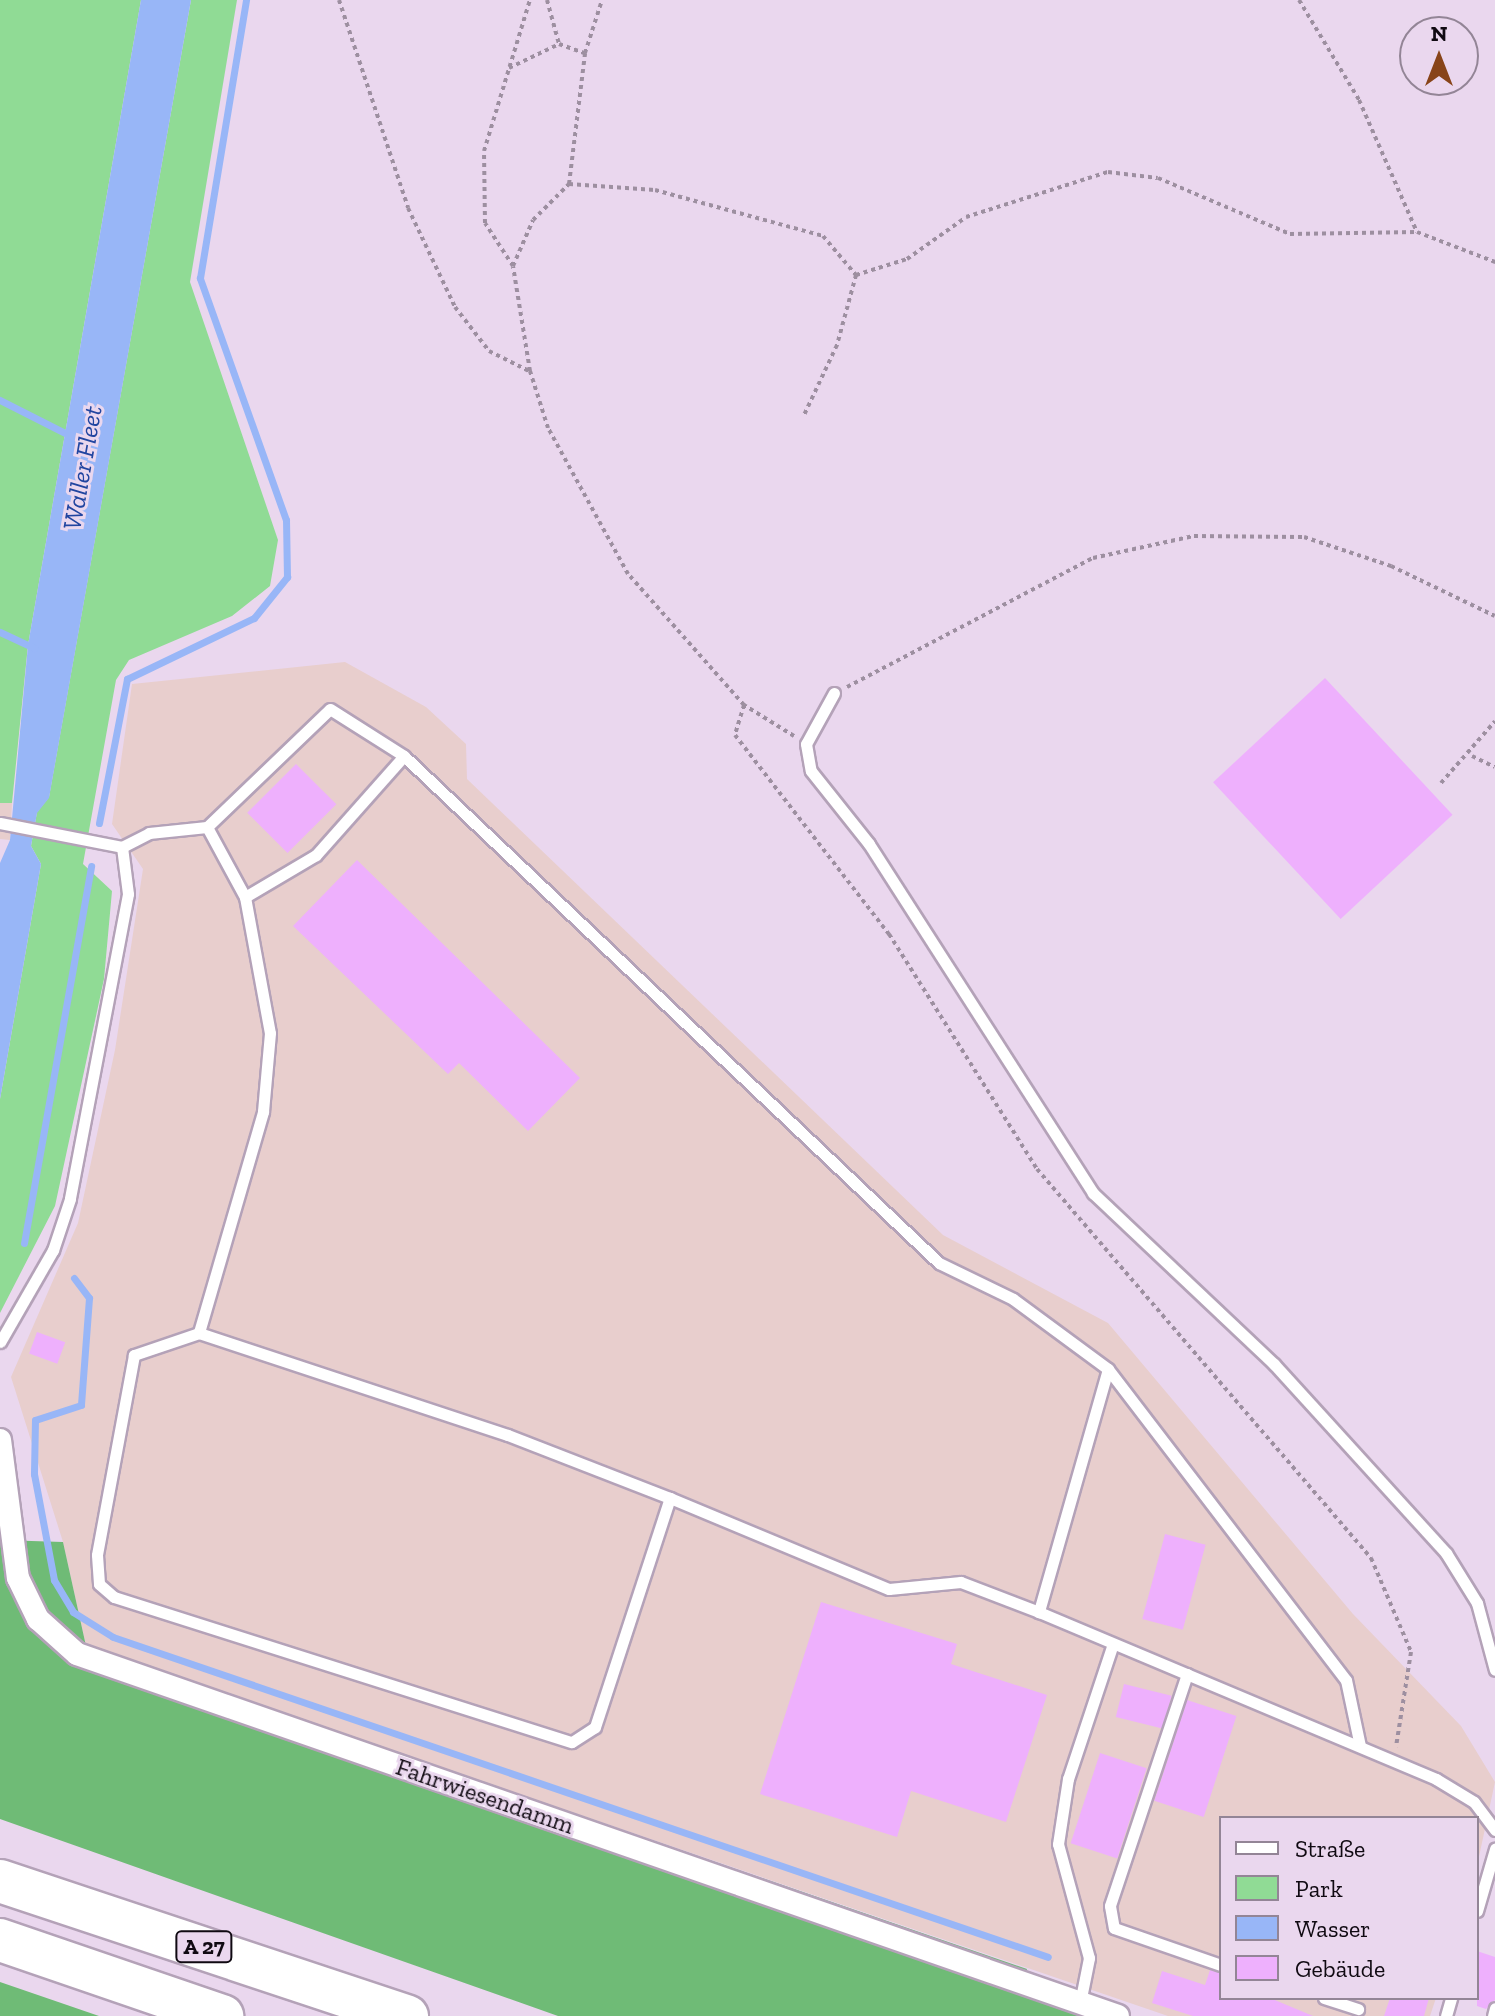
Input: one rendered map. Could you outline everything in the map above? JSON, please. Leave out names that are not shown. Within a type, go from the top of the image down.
[{"type":"highway","name":"A 27","points":[[0,1881],[407,2016]]},
{"type":"highway","name":"A 27","points":[[0,1940],[222,2016]]},
{"type":"street","name":"Fahrwiesendamm","points":[[0,1440],[18,1578],[38,1619],[77,1654],[1118,2016]]},
{"type":"lane","points":[[834,693],[806,744],[811,771],[869,844],[1093,1193],[1274,1364],[1446,1553],[1477,1603],[1495,1670]]},
{"type":"lane","points":[[3,824],[122,847],[149,833],[207,827],[330,709],[404,756],[939,1263],[1013,1299],[1108,1369],[1346,1680],[1360,1746]]},
{"type":"lane","points":[[245,897],[316,855],[404,756]]},
{"type":"lane","points":[[199,1333],[263,1112],[270,1033],[245,897],[207,827]]},
{"type":"lane","points":[[0,1342],[53,1250],[70,1199],[128,894],[122,847]]},
{"type":"lane","points":[[670,1498],[595,1727],[572,1742],[114,1597],[99,1584],[97,1555],[134,1355],[199,1333],[508,1435],[670,1498],[889,1589],[961,1582],[1039,1612],[1112,1647],[1187,1674],[1360,1746],[1474,1802],[1495,1830]]},
{"type":"lane","points":[[1039,1612],[1108,1369]]},
{"type":"lane","points":[[1080,2003],[1089,1958],[1058,1844],[1068,1779],[1112,1647]]},
{"type":"lane","points":[[1187,1674],[1110,1906],[1114,1928],[1219,1964]]},
{"type":"lane","points":[[1479,1904],[1495,1849]]},
{"type":"lane","points":[[1330,2000],[1358,2009]]},
{"type":"lane","points":[[1493,2016],[1495,2008]]},
{"type":"path","points":[[339,0],[408,208],[455,307],[489,351],[530,371]]},
{"type":"path","points":[[530,0],[484,151],[485,223],[513,266],[530,371],[548,428],[628,574],[744,705],[806,744]]},
{"type":"path","points":[[547,0],[559,44]]},
{"type":"path","points":[[513,266],[533,220],[569,184],[585,53],[602,0]]},
{"type":"path","points":[[1299,0],[1359,100],[1417,232]]},
{"type":"path","points":[[509,68],[559,44],[585,53]]},
{"type":"path","points":[[856,275],[907,259],[966,217],[1108,172],[1158,178],[1290,234],[1417,232],[1495,262]]},
{"type":"path","points":[[569,184],[655,190],[823,236],[856,275]]},
{"type":"path","points":[[804,415],[837,345],[856,275]]},
{"type":"path","points":[[834,693],[1093,558],[1194,536],[1304,537],[1391,566],[1495,616]]},
{"type":"path","points":[[744,705],[735,735],[889,934],[1037,1169],[1371,1558],[1411,1652],[1406,1714],[1392,1761]]},
{"type":"path","points":[[1441,783],[1472,755],[1495,721]]},
{"type":"path","points":[[1472,755],[1495,767]]},
{"type":"shaded area","points":[[345,662],[426,707],[466,744],[467,779],[943,1235],[1108,1323],[1353,1614],[1461,1726],[1495,1782],[1479,1857],[1479,1816],[1219,1816],[1219,2000],[1435,2000],[1430,2016],[1168,2016],[86,1646],[63,1542],[11,1377],[78,1223],[115,1050],[143,869],[112,824],[132,684]]},
{"type":"shaded area","points":[[0,803],[12,803],[10,840],[0,839]]},
{"type":"green space","points":[[0,0],[141,0],[28,645],[12,803],[0,803]]},
{"type":"green space","points":[[191,0],[237,0],[190,282],[278,540],[270,586],[232,616],[129,660],[116,680],[83,864],[112,891],[104,979],[55,1206],[0,1313],[0,1099],[41,864],[31,846],[37,812],[49,797]]},
{"type":"green space","points":[[0,1540],[63,1542],[86,1646],[1027,1969],[1021,1994],[1081,2016],[558,2016],[0,1819]]},
{"type":"green space","points":[[0,1982],[99,2016],[0,2016]]},
{"type":"water","name":"Waller Fleet","points":[[141,0],[191,0],[49,798],[37,813],[31,846],[41,864],[0,1099],[0,863],[10,840],[28,645]]},
{"type":"building","points":[[1325,678],[1453,815],[1341,919],[1213,782]]},
{"type":"building","points":[[296,764],[336,804],[288,853],[247,813]]},
{"type":"building","points":[[357,860],[580,1078],[528,1131],[459,1063],[448,1074],[293,926]]},
{"type":"building","points":[[37,1332],[65,1342],[57,1364],[29,1354]]},
{"type":"building","points":[[1165,1534],[1206,1545],[1183,1630],[1142,1619]]},
{"type":"building","points":[[821,1602],[957,1644],[951,1664],[1047,1695],[1006,1822],[911,1791],[897,1837],[760,1794]]},
{"type":"building","points":[[1124,1684],[1172,1696],[1163,1729],[1116,1717]]},
{"type":"building","points":[[1187,1700],[1236,1716],[1204,1817],[1154,1801]]},
{"type":"building","points":[[1100,1753],[1147,1768],[1117,1858],[1071,1843]]},
{"type":"building","points":[[1479,1952],[1495,1957],[1495,2000],[1486,2009],[1477,2006]]},
{"type":"building","points":[[1210,1970],[1219,1972],[1219,2000],[1275,2000],[1313,2016],[1193,2016],[1152,2003],[1162,1971],[1205,1985]]},
{"type":"building","points":[[1389,2000],[1428,2000],[1424,2016],[1384,2016]]},
{"type":"waterway","points":[[99,823],[127,679],[254,618],[287,577],[286,520],[200,278],[246,0]]},
{"type":"waterway","name":"Waller Fleet","points":[[0,400],[73,437]]},
{"type":"waterway","points":[[0,632],[34,648]]},
{"type":"waterway","points":[[24,1243],[91,866]]},
{"type":"waterway","points":[[74,1278],[89,1298],[81,1405],[35,1420],[34,1474],[54,1580],[73,1612],[113,1637],[1048,1957]]}]
